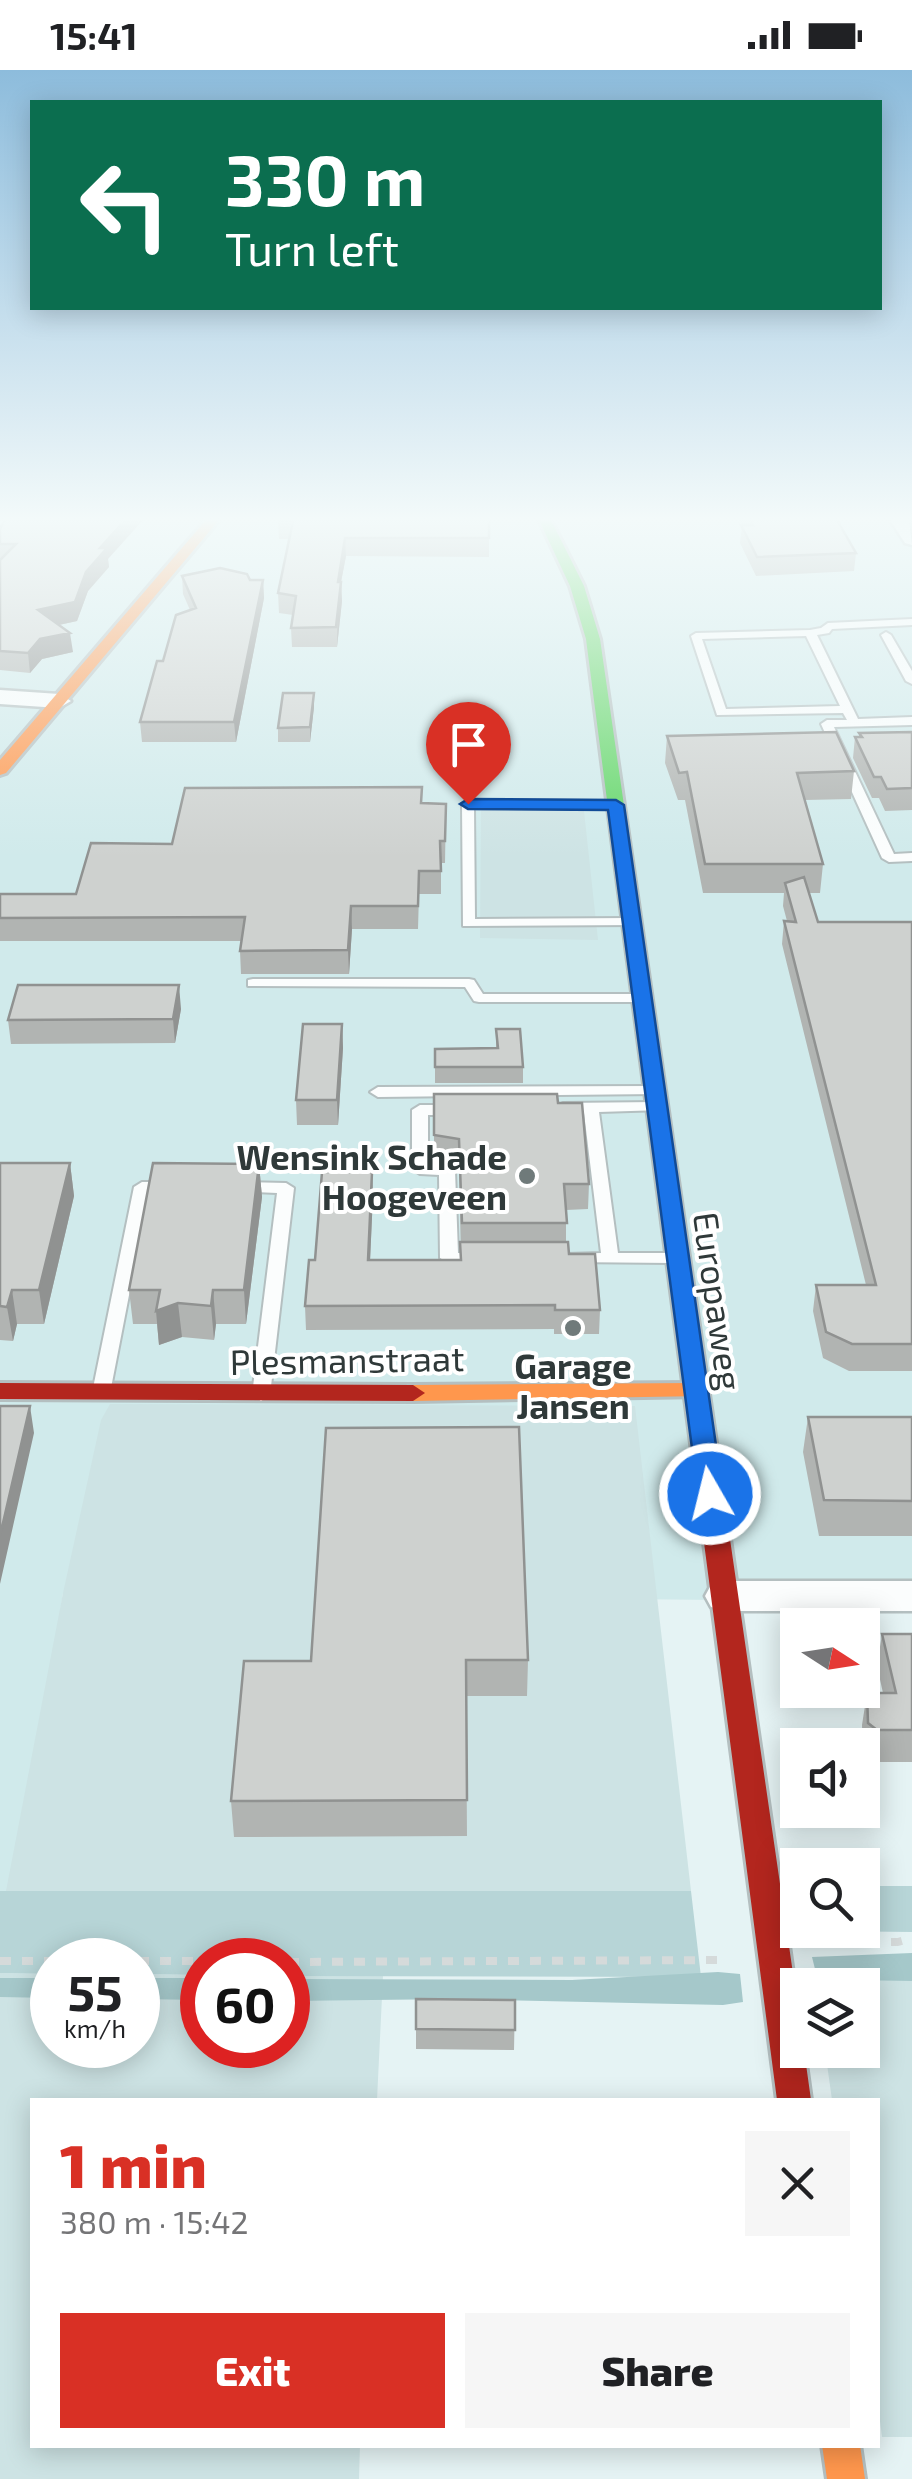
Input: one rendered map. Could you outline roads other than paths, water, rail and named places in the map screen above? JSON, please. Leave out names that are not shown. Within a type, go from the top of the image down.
[{"type":"main road","points":[[0,770],[118,632]]},
{"type":"main road","name":"Europaweg","points":[[591,632],[794,2098]]},
{"type":"main road","name":"Plesmanstraat","points":[[0,1391],[260,1395],[696,1391]]},
{"type":"main road","points":[[841,2448],[846,2479]]},
{"type":"street","points":[[0,697],[60,702]]},
{"type":"street","points":[[726,1596],[912,1596]]},
{"type":"lane","points":[[798,632],[696,636],[720,713],[847,708]]},
{"type":"lane","points":[[810,632],[854,723]]},
{"type":"lane","points":[[886,635],[912,680]]},
{"type":"lane","points":[[912,721],[828,724],[889,858],[912,857]]},
{"type":"lane","points":[[616,805],[468,804],[468,922],[632,922]]},
{"type":"lane","points":[[254,983],[470,983],[480,998],[642,998]]},
{"type":"lane","points":[[378,1092],[655,1099]]},
{"type":"lane","points":[[503,1258],[449,1258],[446,1170],[420,1170],[420,1110],[591,1108],[655,1099]]},
{"type":"lane","points":[[591,1108],[610,1258]]},
{"type":"lane","points":[[101,1394],[142,1186],[286,1188],[260,1395]]},
{"type":"lane","points":[[556,1258],[678,1258]]},
{"type":"place","name":"Wensink Schade Hoogeveen","points":[[527,1176]]},
{"type":"place","name":"Garage Jansen","points":[[573,1328]]}]
